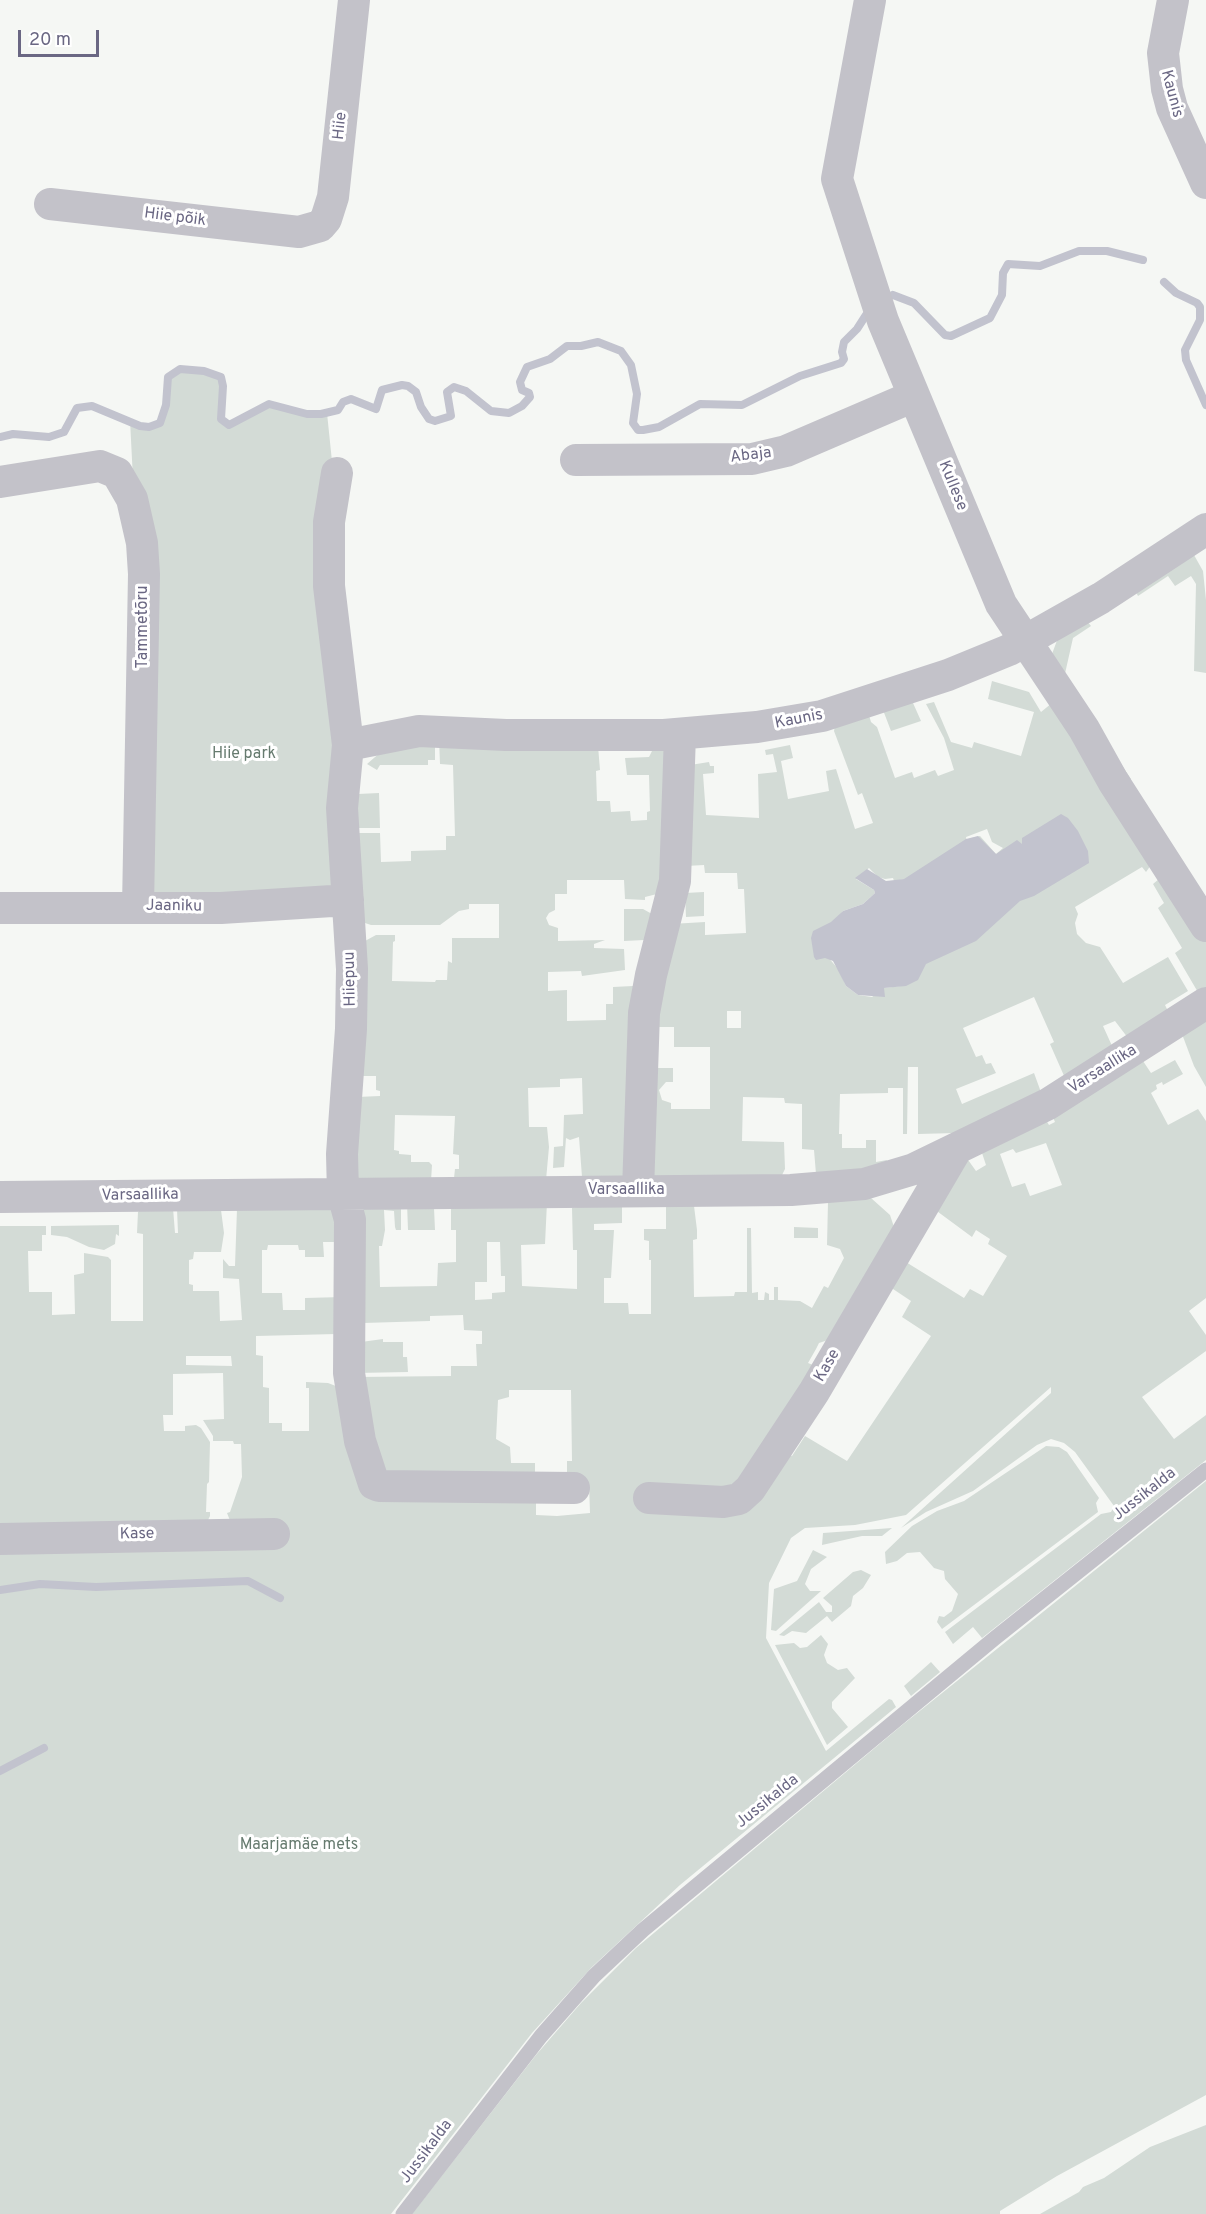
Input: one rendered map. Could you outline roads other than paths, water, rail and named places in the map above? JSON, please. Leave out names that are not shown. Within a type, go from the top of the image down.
[{"type":"street","name":"Hiie","points":[[299,232],[320,226],[331,208],[354,0]]},
{"type":"street","name":"Kullese","points":[[870,0],[837,178],[883,321],[997,595],[1024,642],[1084,729],[1113,781],[1206,926]]},
{"type":"street","name":"Kaunis","points":[[1173,0],[1162,53],[1167,89],[1176,116],[1206,183]]},
{"type":"street","name":"Hiie põik","points":[[50,204],[299,232]]},
{"type":"street","name":"Abaja","points":[[576,460],[752,459],[786,451],[914,396]]},
{"type":"street","name":"Tammetõru","points":[[0,482],[100,466],[117,473],[132,499],[141,534],[144,574],[138,907]]},
{"type":"street","name":"Hiiepuu","points":[[337,473],[329,522],[329,586],[348,745],[342,808],[352,1007],[343,1131],[343,1194],[350,1221],[351,1393],[360,1442],[374,1484],[379,1486],[574,1488]]},
{"type":"street","name":"Kaunis","points":[[348,745],[419,731],[547,735],[680,734],[757,727],[822,716],[948,675],[1024,642],[1101,598],[1206,529]]},
{"type":"street","points":[[638,1191],[644,1013],[651,975],[675,881],[680,734]]},
{"type":"street","name":"Jaaniku","points":[[0,908],[220,908],[348,900]]},
{"type":"street","name":"Varsaallika","points":[[0,1197],[791,1190],[871,1183],[894,1177],[956,1150],[1075,1088],[1206,1003]]},
{"type":"street","name":"Kase","points":[[649,1498],[723,1502],[739,1499],[750,1489],[814,1392],[956,1150]]},
{"type":"street","points":[[871,1183],[893,1200],[906,1233]]},
{"type":"street","name":"Kase","points":[[0,1539],[274,1534]]},
{"type":"lane","name":"Jussikalda","points":[[403,2214],[541,2036],[594,1976],[668,1907],[1003,1632],[1206,1470]]},
{"type":"waterway","points":[[893,295],[914,303],[945,335],[951,336],[990,318],[1002,295],[1003,273],[1008,264],[1040,266],[1079,251],[1107,251],[1143,260]]},
{"type":"waterway","points":[[1164,282],[1176,293],[1197,303],[1200,307],[1200,320],[1185,350],[1186,360],[1206,405]]},
{"type":"waterway","points":[[0,437],[13,434],[49,437],[64,432],[77,408],[92,406],[140,426],[149,427],[160,423],[166,405],[168,377],[180,369],[204,371],[221,377],[223,386],[221,419],[229,425],[269,404],[307,414],[321,414],[338,410],[343,402],[351,399],[376,409],[382,390],[402,385],[416,392],[421,407],[429,419],[435,421],[451,416],[447,392],[454,387],[466,391],[491,411],[509,413],[522,406],[530,397],[529,393],[522,390],[520,382],[527,367],[550,359],[567,346],[598,342],[621,351],[631,365],[637,394],[633,423],[638,430],[643,430],[659,427],[700,404],[742,405],[800,376],[841,363],[844,359],[842,352],[844,342],[857,329],[866,315]]},
{"type":"waterway","points":[[0,1590],[40,1584],[96,1587],[248,1581],[280,1598]]},
{"type":"waterway","points":[[0,1771],[44,1748]]},
{"type":"park label","name":"Hiie park","points":[[244,755]]},
{"type":"park label","name":"Maarjamäe mets","points":[[299,1846]]}]
